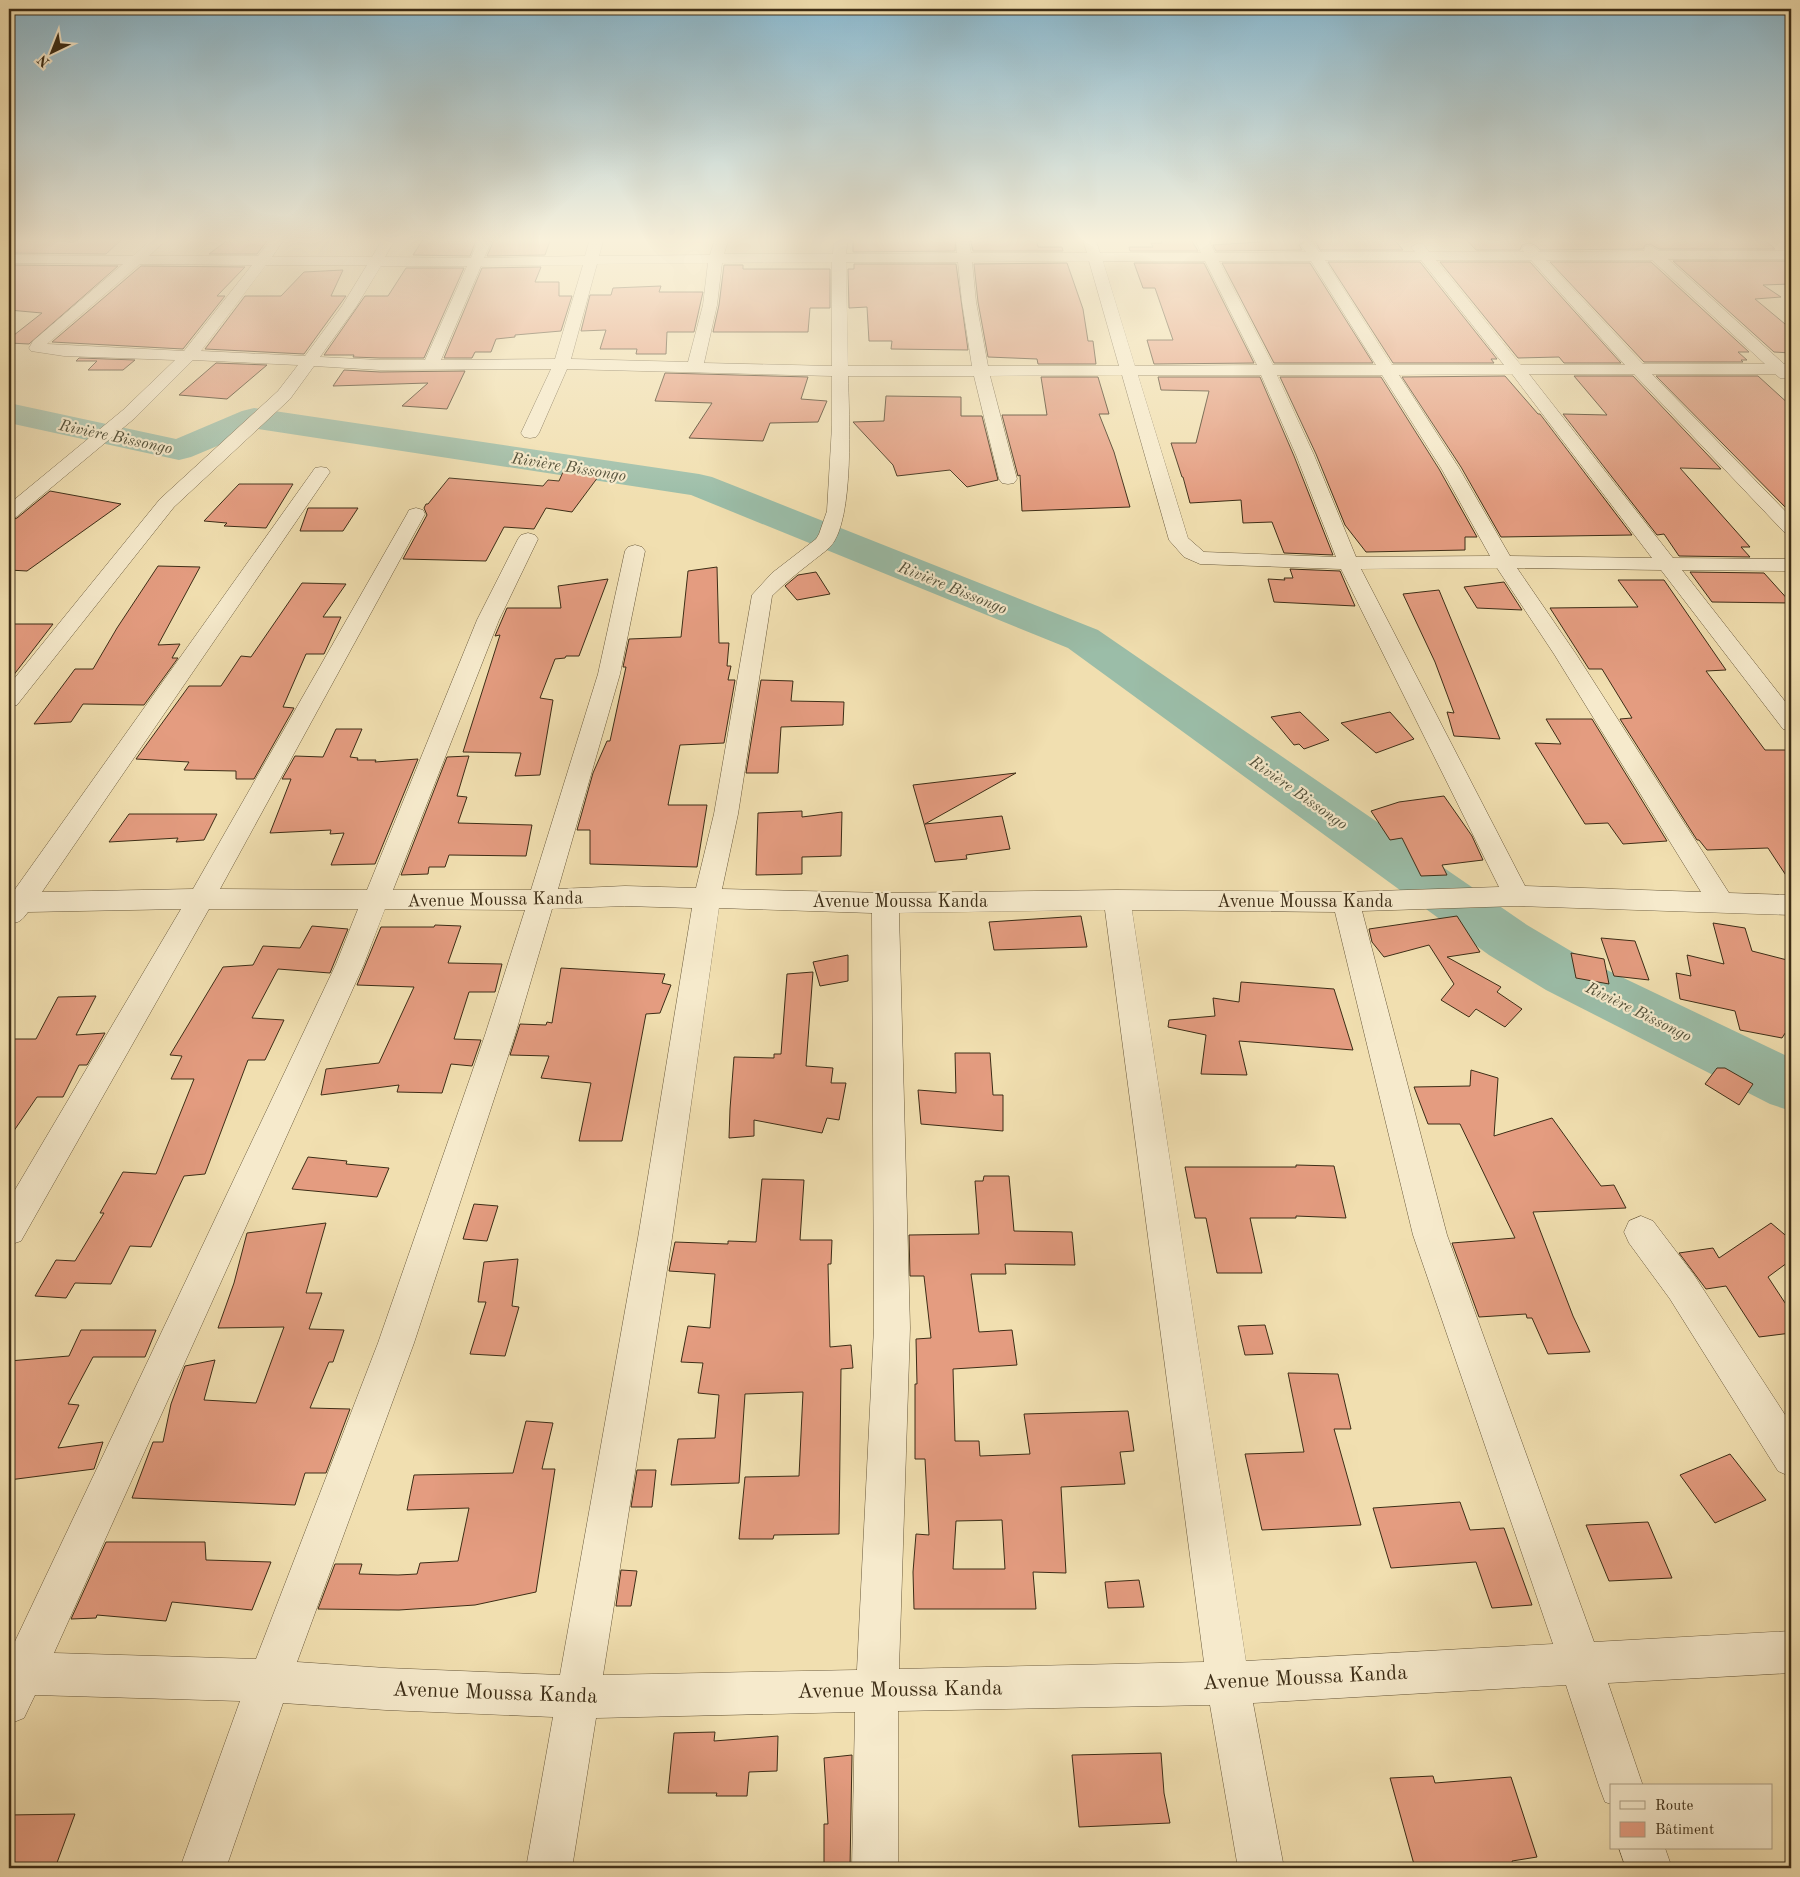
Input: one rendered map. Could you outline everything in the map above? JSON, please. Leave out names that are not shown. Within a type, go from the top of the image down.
[{"type":"street","points":[[60,326],[38,344],[37,348],[79,352],[190,354],[380,366],[562,364],[841,371],[981,372],[1637,368],[1787,372]]},
{"type":"street","points":[[9,513],[129,414],[190,354],[212,326]]},
{"type":"street","points":[[9,700],[167,503],[284,395],[336,326]]},
{"type":"street","points":[[431,365],[448,326]]},
{"type":"street","points":[[530,433],[562,364],[575,326]]},
{"type":"street","points":[[695,366],[705,326]]},
{"type":"street","points":[[549,1868],[655,1238],[707,898],[726,814],[754,632],[762,596],[779,577],[823,543],[829,534],[836,512],[841,426],[840,326]]},
{"type":"street","points":[[974,326],[981,372],[1008,479]]},
{"type":"street","points":[[1115,326],[1179,540],[1191,553],[1200,558],[1348,563],[1503,562],[1791,565]]},
{"type":"street","points":[[1245,326],[1305,455],[1348,563],[1517,896]]},
{"type":"street","points":[[1359,326],[1450,468],[1503,562],[1565,654],[1722,904]]},
{"type":"street","points":[[1481,326],[1791,724]]},
{"type":"street","points":[[1599,326],[1791,528]]},
{"type":"street","points":[[1735,326],[1787,372]]},
{"type":"street","points":[[13,907],[321,472]]},
{"type":"street","points":[[9,1230],[201,899],[416,514]]},
{"type":"street","points":[[14,1684],[346,974],[488,620],[528,538]]},
{"type":"street","points":[[202,1868],[269,1681],[396,1343],[500,1035],[609,674],[635,551]]},
{"type":"street","name":"Avenue Moussa Kanda","points":[[13,907],[201,899],[541,900],[625,896],[885,903],[1117,900],[1346,902],[1517,896],[1791,906]]},
{"type":"street","points":[[1117,900],[1228,1683],[1261,1868]]},
{"type":"street","points":[[1346,902],[1430,1235],[1580,1662],[1620,1784]]},
{"type":"street","points":[[876,1868],[877,1689],[892,1328],[885,903]]},
{"type":"street","points":[[1641,1232],[1682,1287],[1791,1458]]},
{"type":"street","name":"Avenue Moussa Kanda","points":[[14,1684],[269,1681],[579,1696],[1228,1683],[1580,1662],[1791,1652]]},
{"type":"street","points":[[1643,1850],[1649,1868]]},
{"type":"building","points":[[26,326],[50,326],[29,344],[9,343],[9,339]]},
{"type":"building","points":[[71,326],[202,326],[183,349],[52,342]]},
{"type":"building","points":[[223,326],[325,326],[304,354],[205,349]]},
{"type":"building","points":[[344,326],[438,326],[424,358],[324,355]]},
{"type":"building","points":[[458,326],[563,326],[561,331],[515,335],[515,337],[496,339],[491,352],[475,352],[472,358],[444,358]]},
{"type":"building","points":[[582,326],[695,326],[694,332],[667,332],[666,354],[636,354],[637,349],[600,349],[606,330],[581,331]]},
{"type":"building","points":[[714,326],[809,326],[808,332],[713,332]]},
{"type":"building","points":[[868,326],[965,326],[968,350],[891,349],[892,341],[869,341]]},
{"type":"building","points":[[982,326],[1086,326],[1088,341],[1093,341],[1096,364],[1038,364],[1037,359],[988,357]]},
{"type":"building","points":[[1168,326],[1235,326],[1254,363],[1154,364],[1147,340],[1173,340]]},
{"type":"building","points":[[1255,326],[1349,326],[1373,363],[1274,363]]},
{"type":"building","points":[[1369,326],[1470,326],[1497,359],[1491,359],[1494,363],[1393,363]]},
{"type":"building","points":[[1492,326],[1587,326],[1621,363],[1564,363],[1559,357],[1518,358]]},
{"type":"building","points":[[1610,326],[1720,326],[1749,352],[1738,352],[1747,360],[1741,360],[1743,362],[1644,362]]},
{"type":"building","points":[[1745,326],[1787,326],[1791,329],[1791,353],[1774,352]]},
{"type":"building","points":[[79,358],[135,360],[123,370],[88,370],[97,361],[76,361]]},
{"type":"building","points":[[216,363],[267,365],[227,399],[179,395]]},
{"type":"building","points":[[344,370],[380,372],[465,371],[447,409],[402,406],[428,383],[333,386]]},
{"type":"building","points":[[665,373],[808,377],[801,399],[827,401],[818,422],[770,423],[763,441],[689,438],[712,403],[655,401]]},
{"type":"building","points":[[1505,376],[1540,414],[1632,535],[1501,537],[1461,467],[1402,377]]},
{"type":"building","points":[[1574,376],[1633,376],[1721,469],[1680,468],[1750,547],[1741,547],[1750,557],[1679,556],[1664,534],[1657,535],[1563,414],[1607,415]]},
{"type":"building","points":[[1656,376],[1758,376],[1791,406],[1791,513]]},
{"type":"building","points":[[1041,377],[1098,377],[1109,414],[1099,414],[1114,452],[1130,507],[1022,511],[1020,475],[1018,476],[1002,415],[1047,415]]},
{"type":"building","points":[[1158,377],[1260,377],[1333,555],[1284,553],[1272,522],[1243,523],[1241,500],[1190,503],[1171,443],[1196,443],[1209,391],[1161,390]]},
{"type":"building","points":[[1280,377],[1381,377],[1439,469],[1477,537],[1465,537],[1465,550],[1366,552],[1345,525],[1316,454]]},
{"type":"building","points":[[886,396],[961,397],[961,416],[982,416],[998,480],[967,487],[950,470],[897,476],[893,465],[853,422],[884,421]]},
{"type":"building","points":[[563,472],[598,477],[572,512],[546,508],[534,529],[504,527],[486,561],[403,559],[427,515],[424,508],[426,504],[449,478],[543,486],[548,480],[559,481]]},
{"type":"building","points":[[239,484],[293,484],[266,528],[224,526],[227,523],[204,521]]},
{"type":"building","points":[[50,491],[121,504],[27,571],[9,570],[9,521],[17,518]]},
{"type":"building","points":[[308,508],[358,508],[343,531],[300,531]]},
{"type":"building","points":[[158,566],[200,567],[158,645],[180,644],[172,658],[178,658],[144,705],[83,704],[71,722],[34,724],[75,669],[93,669],[117,628]]},
{"type":"building","points":[[717,567],[719,643],[729,643],[727,666],[731,666],[728,680],[735,680],[724,743],[680,745],[668,805],[707,805],[697,867],[590,864],[590,830],[577,830],[593,773],[607,741],[610,741],[626,667],[623,667],[629,639],[681,637],[688,571]]},
{"type":"building","points":[[1290,569],[1340,571],[1355,606],[1274,602],[1268,579],[1285,580],[1284,578],[1293,578]]},
{"type":"building","points":[[816,572],[830,594],[797,600],[785,586],[798,575]]},
{"type":"building","points":[[1690,572],[1764,573],[1791,603],[1712,602]]},
{"type":"building","points":[[608,579],[579,656],[566,656],[565,658],[555,659],[540,698],[553,700],[540,775],[515,776],[521,753],[463,752],[500,635],[495,636],[507,608],[561,608],[558,586]]},
{"type":"building","points":[[1618,580],[1664,580],[1726,670],[1706,671],[1765,750],[1791,750],[1791,883],[1768,848],[1707,850],[1697,840],[1620,719],[1632,718],[1602,669],[1589,669],[1550,608],[1638,607]]},
{"type":"building","points":[[1504,582],[1522,610],[1477,608],[1464,587]]},
{"type":"building","points":[[302,583],[346,584],[323,617],[341,617],[324,654],[306,654],[283,707],[294,708],[254,779],[236,779],[236,771],[184,770],[189,762],[136,759],[189,686],[221,686],[241,656],[251,657]]},
{"type":"building","points":[[1439,590],[1500,739],[1454,736],[1447,712],[1454,713],[1435,662],[1403,594]]},
{"type":"building","points":[[9,624],[53,624],[9,681]]},
{"type":"building","points":[[761,680],[793,681],[791,701],[844,702],[843,725],[781,727],[778,773],[746,773]]},
{"type":"building","points":[[1300,712],[1329,740],[1304,749],[1299,744],[1294,745],[1271,717]]},
{"type":"building","points":[[1390,712],[1414,739],[1376,753],[1341,723]]},
{"type":"building","points":[[1546,719],[1592,719],[1667,841],[1623,844],[1608,823],[1585,824],[1535,743],[1561,744]]},
{"type":"building","points":[[336,729],[362,729],[350,757],[358,758],[357,760],[376,760],[375,762],[418,759],[375,864],[331,865],[344,833],[330,834],[331,830],[270,833],[291,779],[282,779],[295,756],[323,757]]},
{"type":"building","points":[[469,756],[457,796],[467,797],[458,823],[532,825],[526,856],[449,855],[445,867],[429,867],[428,874],[401,875],[447,757]]},
{"type":"building","points":[[1016,773],[925,824],[1002,816],[1010,849],[966,855],[967,859],[935,862],[913,785]]},
{"type":"building","points":[[1444,796],[1472,836],[1483,860],[1442,865],[1447,875],[1421,876],[1402,838],[1390,840],[1371,811],[1399,802]]},
{"type":"building","points":[[802,811],[802,817],[842,812],[841,856],[802,857],[802,874],[756,875],[758,813]]},
{"type":"building","points":[[129,814],[217,814],[204,840],[176,842],[178,838],[109,842]]},
{"type":"building","points":[[1081,916],[1087,947],[994,950],[989,922]]},
{"type":"building","points":[[1457,916],[1480,952],[1447,957],[1501,987],[1497,992],[1522,1009],[1505,1027],[1476,1009],[1469,1017],[1441,1000],[1454,984],[1429,945],[1384,957],[1372,942],[1369,929]]},
{"type":"building","points":[[1713,923],[1745,928],[1752,951],[1791,961],[1791,1024],[1782,1038],[1740,1030],[1735,1011],[1680,999],[1676,973],[1691,976],[1687,955],[1724,964]]},
{"type":"building","points":[[435,925],[461,926],[448,963],[502,964],[495,992],[469,992],[454,1039],[481,1040],[472,1066],[451,1064],[442,1093],[397,1092],[399,1085],[321,1095],[326,1069],[379,1063],[414,987],[357,985],[381,927],[434,927]]},
{"type":"building","points":[[312,926],[348,929],[330,973],[278,969],[252,1018],[284,1020],[265,1060],[248,1060],[205,1174],[184,1176],[151,1247],[130,1246],[111,1284],[75,1283],[66,1298],[35,1296],[56,1260],[75,1261],[104,1213],[100,1213],[123,1172],[156,1174],[194,1079],[171,1079],[182,1056],[170,1055],[223,967],[253,965],[263,946],[300,948]]},
{"type":"building","points":[[1601,938],[1635,941],[1649,980],[1614,976]]},
{"type":"building","points":[[1571,953],[1604,959],[1609,984],[1576,978]]},
{"type":"building","points":[[848,955],[848,981],[820,986],[813,962]]},
{"type":"building","points":[[561,968],[665,974],[662,983],[671,985],[660,1013],[646,1014],[622,1141],[579,1141],[591,1083],[541,1078],[549,1056],[510,1055],[520,1024],[546,1025],[547,1022],[552,1023]]},
{"type":"building","points":[[813,972],[806,1066],[833,1068],[831,1083],[846,1083],[839,1120],[827,1118],[822,1133],[754,1120],[754,1136],[729,1138],[734,1057],[774,1058],[774,1054],[781,1054],[787,974]]},
{"type":"building","points":[[1241,982],[1334,989],[1353,1050],[1239,1041],[1247,1075],[1201,1074],[1206,1035],[1168,1027],[1169,1020],[1215,1016],[1213,998],[1239,1002]]},
{"type":"building","points":[[96,996],[76,1035],[105,1033],[87,1065],[79,1065],[63,1097],[37,1097],[9,1138],[9,1039],[36,1039],[58,997]]},
{"type":"building","points":[[955,1053],[990,1053],[993,1095],[1003,1095],[1003,1131],[921,1124],[918,1090],[956,1093]]},
{"type":"building","points":[[1717,1068],[1725,1068],[1753,1084],[1739,1105],[1705,1084]]},
{"type":"building","points":[[1471,1070],[1498,1078],[1494,1136],[1552,1118],[1601,1186],[1614,1185],[1626,1208],[1533,1212],[1573,1316],[1590,1352],[1548,1354],[1532,1318],[1527,1318],[1526,1314],[1479,1317],[1452,1243],[1515,1238],[1460,1124],[1428,1124],[1414,1087],[1470,1086]]},
{"type":"building","points":[[308,1157],[347,1161],[346,1164],[389,1168],[377,1197],[292,1189]]},
{"type":"building","points":[[1296,1165],[1334,1166],[1346,1218],[1296,1216],[1296,1218],[1250,1218],[1262,1273],[1217,1273],[1206,1218],[1195,1218],[1185,1167],[1296,1167]]},
{"type":"building","points":[[984,1176],[1009,1176],[1014,1231],[1072,1232],[1075,1265],[1005,1264],[1006,1274],[971,1274],[979,1332],[1012,1330],[1017,1365],[953,1369],[955,1441],[979,1441],[980,1456],[1030,1454],[1024,1414],[1128,1411],[1134,1451],[1120,1452],[1125,1484],[1061,1487],[1066,1573],[1033,1572],[1036,1609],[914,1609],[913,1572],[916,1534],[929,1535],[925,1459],[915,1459],[916,1339],[931,1338],[924,1276],[910,1276],[909,1235],[979,1234],[975,1181],[983,1181]],"holes":[[[1002,1520],[1005,1569],[953,1569],[956,1521]]]},
{"type":"building","points":[[762,1179],[804,1180],[800,1240],[832,1240],[831,1264],[828,1264],[830,1347],[851,1345],[853,1368],[841,1369],[839,1534],[774,1535],[773,1539],[739,1539],[745,1477],[799,1476],[803,1392],[745,1394],[739,1483],[671,1485],[678,1439],[715,1438],[719,1395],[698,1393],[703,1363],[681,1362],[688,1326],[710,1328],[715,1274],[669,1271],[675,1242],[728,1244],[728,1241],[756,1242]]},
{"type":"building","points":[[474,1204],[498,1206],[487,1241],[463,1239]]},
{"type":"building","points":[[326,1223],[306,1293],[322,1293],[309,1329],[344,1330],[333,1362],[329,1362],[310,1408],[350,1409],[326,1473],[305,1473],[295,1505],[132,1498],[153,1442],[163,1442],[171,1404],[185,1366],[215,1360],[204,1400],[256,1403],[284,1327],[218,1328],[234,1283],[247,1233]]},
{"type":"building","points":[[1771,1223],[1791,1240],[1791,1260],[1768,1277],[1791,1312],[1791,1333],[1759,1337],[1726,1286],[1706,1289],[1679,1253],[1713,1248],[1719,1258]]},
{"type":"building","points":[[518,1259],[512,1306],[519,1307],[505,1356],[470,1354],[486,1302],[478,1302],[484,1262]]},
{"type":"building","points":[[1265,1325],[1273,1354],[1245,1355],[1238,1326]]},
{"type":"building","points":[[81,1330],[156,1330],[145,1357],[93,1357],[68,1404],[79,1405],[58,1448],[103,1442],[94,1469],[9,1480],[9,1361],[69,1356]]},
{"type":"building","points":[[1288,1373],[1338,1374],[1351,1429],[1334,1429],[1361,1525],[1262,1530],[1245,1454],[1304,1452]]},
{"type":"building","points":[[526,1421],[553,1423],[542,1469],[555,1469],[536,1592],[475,1605],[399,1610],[318,1609],[335,1564],[362,1564],[359,1574],[398,1575],[417,1574],[420,1563],[458,1561],[469,1508],[407,1510],[414,1475],[513,1473]]},
{"type":"building","points":[[1730,1454],[1766,1500],[1715,1523],[1680,1475]]},
{"type":"building","points":[[637,1470],[656,1470],[652,1507],[631,1507]]},
{"type":"building","points":[[1460,1502],[1470,1530],[1504,1528],[1532,1605],[1492,1608],[1476,1562],[1391,1568],[1373,1508]]},
{"type":"building","points":[[1648,1522],[1672,1578],[1609,1581],[1586,1525]]},
{"type":"building","points":[[106,1542],[205,1542],[206,1560],[271,1562],[252,1610],[172,1602],[166,1621],[97,1615],[96,1618],[71,1619]]},
{"type":"building","points":[[621,1570],[637,1571],[631,1606],[616,1606]]},
{"type":"building","points":[[1139,1580],[1144,1607],[1108,1608],[1105,1582]]},
{"type":"building","points":[[715,1732],[714,1741],[778,1736],[777,1771],[749,1772],[747,1796],[716,1796],[717,1793],[668,1793],[674,1733]]},
{"type":"building","points":[[1161,1753],[1164,1793],[1170,1823],[1079,1827],[1072,1755]]},
{"type":"building","points":[[852,1755],[850,1868],[824,1868],[824,1824],[828,1824],[824,1758]]},
{"type":"building","points":[[1433,1776],[1435,1783],[1511,1777],[1537,1857],[1512,1861],[1514,1868],[1415,1868],[1390,1778]]},
{"type":"building","points":[[75,1814],[55,1868],[9,1868],[9,1815]]},
{"type":"waterway","name":"Rivière Bissongo","points":[[9,413],[179,450],[254,418],[699,485],[1083,639],[1508,940],[1566,975],[1791,1086]]}]
